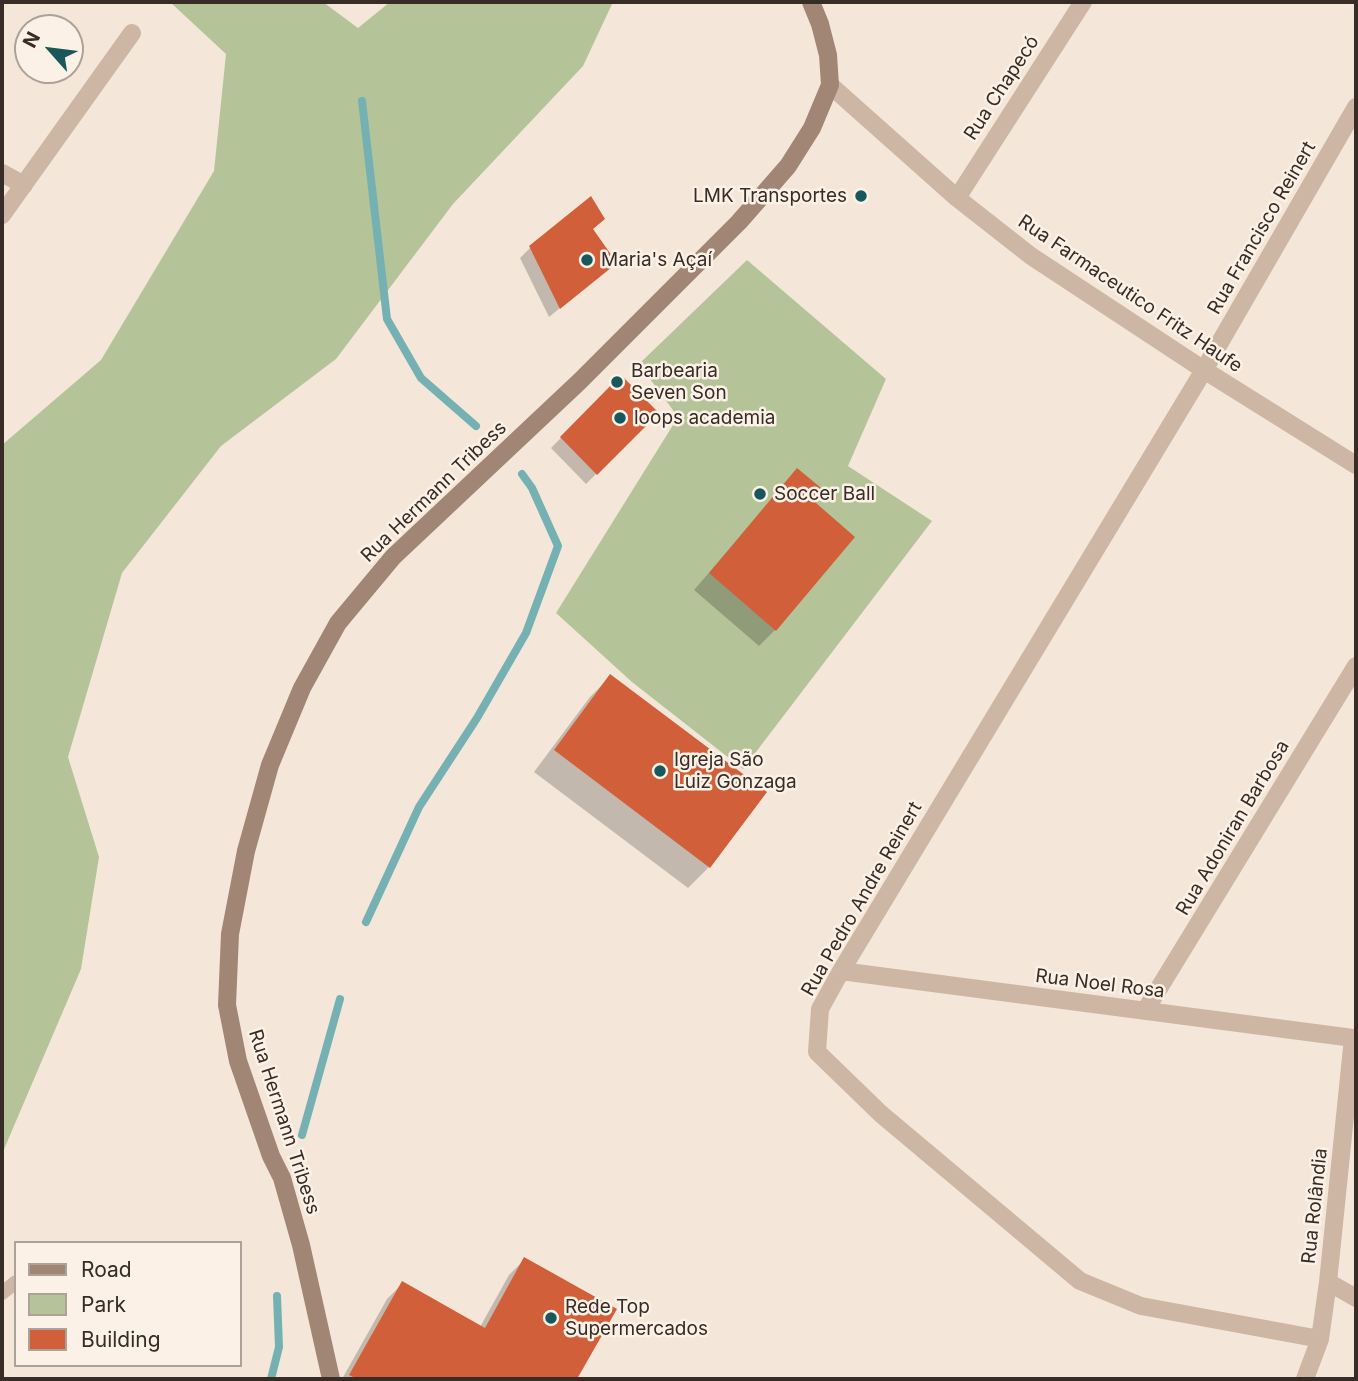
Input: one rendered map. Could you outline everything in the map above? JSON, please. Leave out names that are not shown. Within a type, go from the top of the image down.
[{"type":"main road","points":[[811,2],[823,34],[830,85]]},
{"type":"main road","name":"Rua Hermann Tribess","points":[[331,1379],[301,1245],[282,1178],[271,1156],[238,1061],[227,1005],[230,934],[246,851],[270,765],[302,688],[338,624],[393,557],[580,381],[739,222],[788,166],[812,128],[830,85]]},
{"type":"street","name":"Rua Chapecó","points":[[957,198],[1083,2]]},
{"type":"street","points":[[2,215],[132,33]]},
{"type":"street","name":"Rua Farmaceutico Fritz Haufe","points":[[830,85],[957,198],[1031,256],[1204,370],[1356,465]]},
{"type":"street","name":"Rua Francisco Reinert","points":[[1204,370],[1356,107]]},
{"type":"street","points":[[2,173],[23,185]]},
{"type":"street","name":"Rua Pedro Andre Reinert","points":[[1204,370],[841,971],[821,1009],[817,1052],[881,1114],[1080,1281],[1141,1306],[1320,1339]]},
{"type":"street","name":"Rua Adoniran Barbosa","points":[[1145,1011],[1356,666]]},
{"type":"street","name":"Rua Noel Rosa","points":[[841,971],[1354,1038]]},
{"type":"street","name":"Rua Rolândia","points":[[1305,1379],[1320,1339],[1354,1038]]},
{"type":"street","points":[[1328,1282],[1356,1298]]},
{"type":"green space","points":[[170,2],[323,2],[358,28],[390,2],[613,2],[583,66],[453,204],[336,359],[221,446],[122,573],[68,757],[99,857],[81,969],[2,1154],[2,445],[101,360],[214,171],[226,54]]},
{"type":"green space","name":"Soccer Ball","points":[[747,260],[886,379],[848,466],[932,521],[743,769],[632,682],[556,613],[678,417],[639,364]]},
{"type":"building","points":[[591,196],[605,219],[593,229],[617,263],[560,309],[529,246]]},
{"type":"building","points":[[621,375],[659,413],[597,475],[560,437]]},
{"type":"building","points":[[797,468],[826,492],[816,503],[855,537],[776,631],[709,573]]},
{"type":"building","name":"Igreja São Luiz Gonzaga","points":[[610,674],[767,792],[710,868],[554,750]]},
{"type":"building","name":"Rede Top Supermercados","points":[[524,1257],[617,1309],[577,1379],[357,1379],[349,1375],[402,1281],[485,1328]]},
{"type":"waterway","points":[[362,101],[387,319],[421,378],[476,426]]},
{"type":"waterway","points":[[366,922],[419,807],[477,718],[526,633],[558,546],[532,488],[522,474]]},
{"type":"waterway","points":[[302,1135],[340,999]]},
{"type":"waterway","points":[[271,1379],[279,1347],[277,1296]]},
{"type":"place","name":"LMK Transportes","points":[[861,196]]},
{"type":"place","name":"Maria's Açaí","points":[[587,260]]},
{"type":"place","name":"Barbearia Seven Son","points":[[617,382]]},
{"type":"place","name":"loops academia","points":[[620,418]]},
{"type":"place","name":"Soccer Ball","points":[[760,494]]},
{"type":"place","name":"Igreja São Luiz Gonzaga","points":[[660,771]]},
{"type":"place","name":"Rede Top Supermercados","points":[[551,1318]]}]
